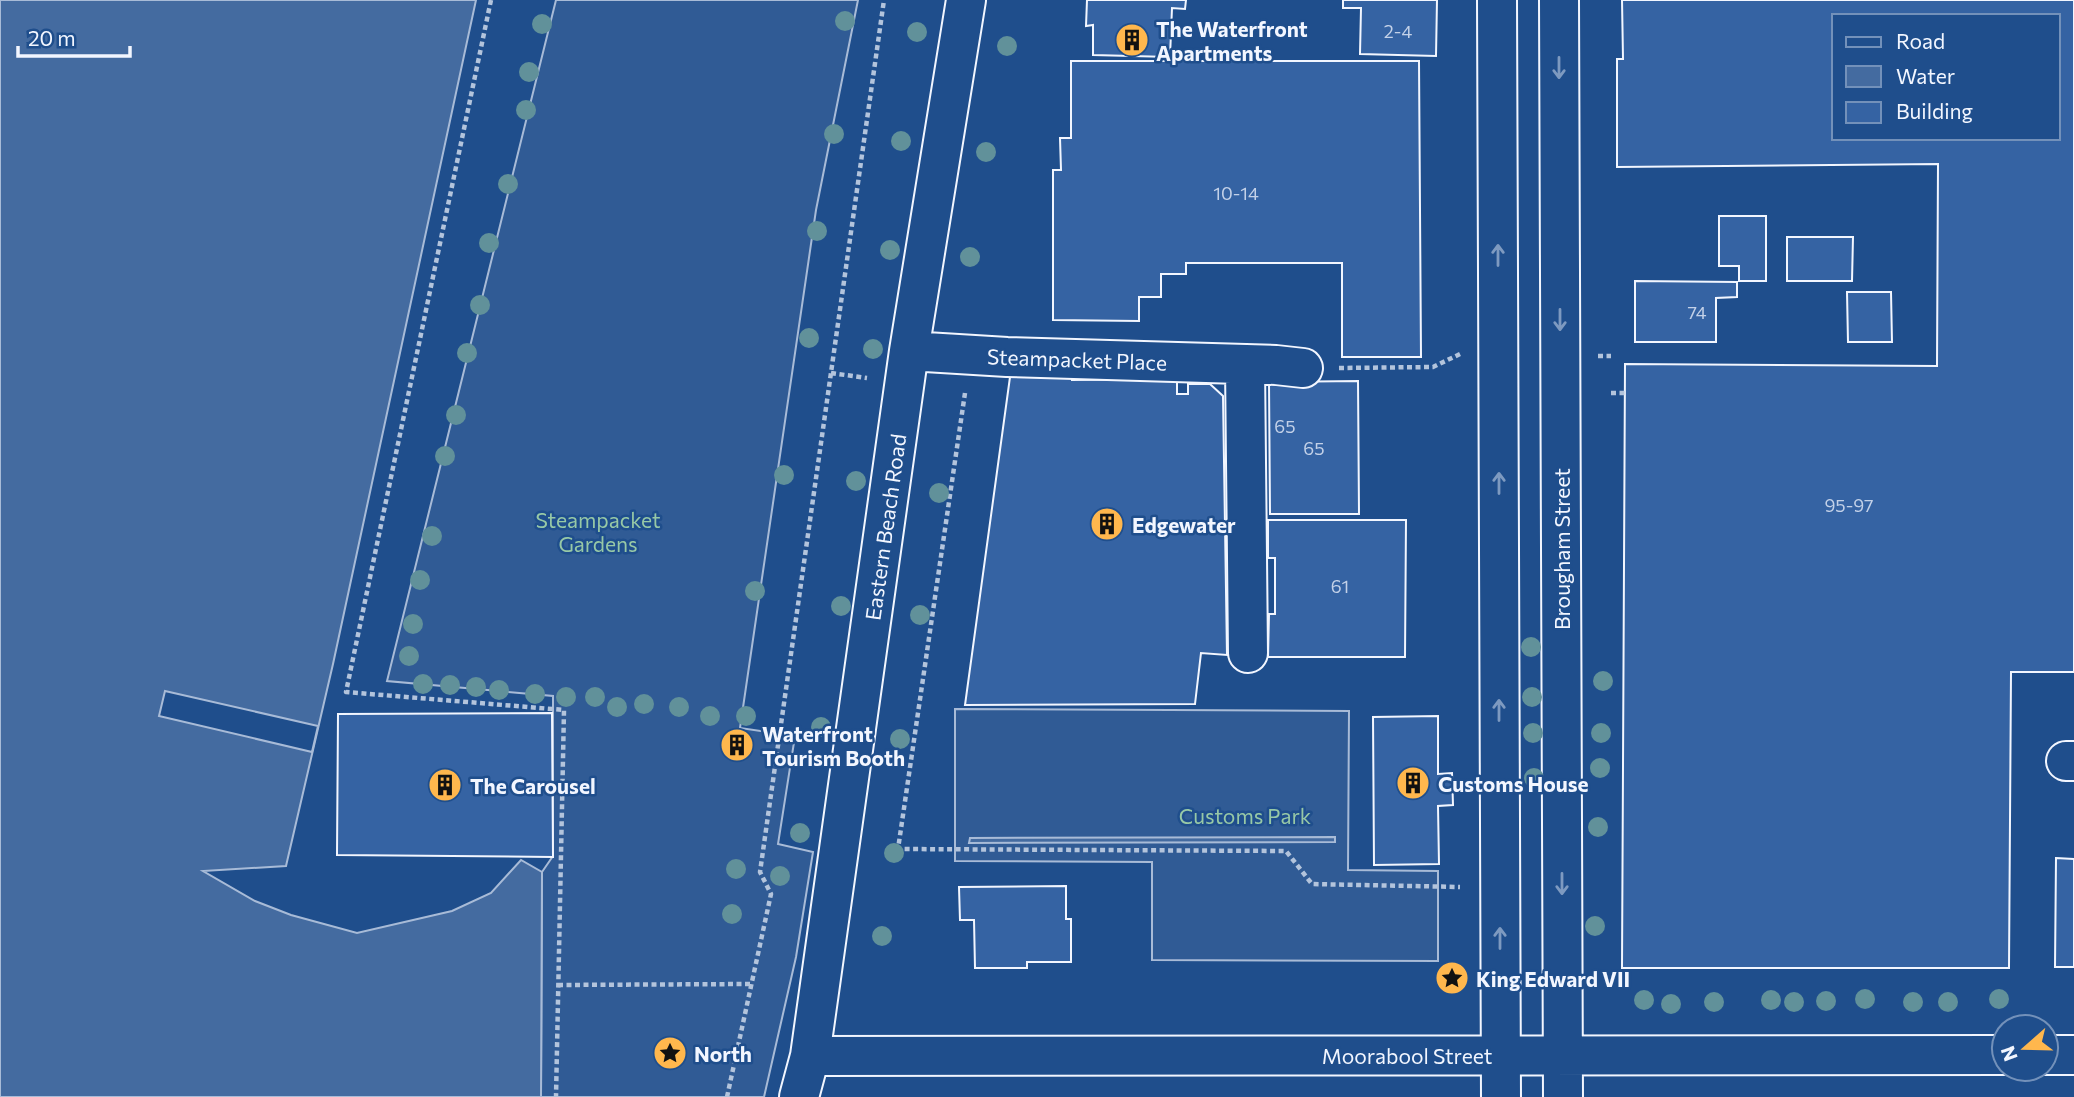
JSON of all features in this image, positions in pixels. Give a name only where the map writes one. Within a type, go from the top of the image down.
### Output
[{"type":"street","name":"Eastern Beach Road","points":[[799,1097],[810,1056],[909,351],[965,0]]},
{"type":"street","points":[[1497,0],[1501,1097]]},
{"type":"street","name":"Brougham Street","points":[[1559,0],[1563,1097]]},
{"type":"street","name":"Steampacket Place","points":[[909,351],[1303,368]]},
{"type":"street","points":[[1245,365],[1248,653]]},
{"type":"street","name":"Moorabool Street","points":[[810,1056],[1990,1055]]},
{"type":"path","points":[[727,1097],[771,894],[760,872],[884,0]]},
{"type":"path","points":[[488,1],[346,692],[564,710],[556,1097]]},
{"type":"path","points":[[1349,368],[1403,368]]},
{"type":"path","points":[[831,373],[869,379]]},
{"type":"path","points":[[965,393],[898,849],[1286,851],[1312,884],[1460,887]]},
{"type":"path","points":[[1611,393],[1625,393]]},
{"type":"path","points":[[558,985],[751,984]]},
{"type":"shaded area","name":"Steampacket Gardens","points":[[556,0],[858,0],[816,210],[740,728],[795,736],[778,844],[813,852],[796,957],[764,1097],[541,1097],[542,872],[553,856],[553,696],[387,681]]},
{"type":"shaded area","name":"Customs Park","points":[[955,709],[1349,711],[1348,870],[1438,871],[1438,961],[1152,960],[1152,862],[955,861]]},
{"type":"water","points":[[0,0],[476,0],[333,664],[286,866],[203,871],[255,901],[291,915],[357,933],[452,911],[491,893],[521,860],[542,872],[541,1097],[0,1097]]},
{"type":"water","points":[[1335,837],[1335,842],[969,843],[970,838]]},
{"type":"pier","points":[[165,691],[318,726],[312,752],[159,716]]},
{"type":"building","name":"The Waterfront Apartments","points":[[1087,0],[1186,0],[1185,9],[1172,8],[1170,57],[1093,55],[1093,25],[1086,26]]},
{"type":"building","name":"The Waterfront Apartments","points":[[1343,0],[1437,0],[1436,56],[1360,54],[1361,8],[1343,8]]},
{"type":"building","points":[[1622,0],[2074,0],[2074,672],[2011,672],[2009,968],[1622,968],[1625,364],[1937,366],[1938,164],[1617,167],[1617,59],[1623,59]]},
{"type":"building","points":[[1071,61],[1419,61],[1421,357],[1342,357],[1342,263],[1186,263],[1186,274],[1161,274],[1161,297],[1139,297],[1139,321],[1053,320],[1053,170],[1061,170],[1060,138],[1071,138]]},
{"type":"building","points":[[1719,216],[1766,216],[1766,281],[1739,281],[1739,266],[1719,266]]},
{"type":"building","points":[[1787,237],[1853,237],[1852,281],[1787,281]]},
{"type":"building","points":[[1635,281],[1737,282],[1737,297],[1716,298],[1716,342],[1635,342]]},
{"type":"building","points":[[1847,292],[1891,292],[1892,342],[1848,342]]},
{"type":"building","name":"Edgewater","points":[[1072,375],[1072,380],[1177,379],[1177,394],[1188,394],[1188,384],[1210,384],[1223,396],[1227,655],[1201,653],[1195,704],[965,705],[1010,377]]},
{"type":"building","points":[[1358,381],[1359,514],[1270,514],[1269,382]]},
{"type":"building","points":[[1268,520],[1406,520],[1405,657],[1268,657],[1269,614],[1275,614],[1275,558],[1268,558]]},
{"type":"building","name":"The Carousel","points":[[552,713],[553,857],[337,855],[338,714]]},
{"type":"building","name":"Customs House","points":[[1438,716],[1438,774],[1452,773],[1453,805],[1438,806],[1439,864],[1374,865],[1373,717]]},
{"type":"building","name":"Waterfront Tourism Booth","points":[[730,736],[748,738],[747,757],[728,755]]},
{"type":"building","points":[[2056,858],[2074,859],[2074,967],[2055,967]]},
{"type":"building","points":[[1066,886],[1066,919],[1071,919],[1071,962],[1027,962],[1027,968],[975,968],[974,920],[960,920],[959,887]]},
{"type":"place","name":"The Waterfront Apartments","points":[[1132,40]]},
{"type":"place","name":"Edgewater","points":[[1107,524]]},
{"type":"place","name":"Waterfront Tourism Booth","points":[[737,745]]},
{"type":"place","name":"Customs House","points":[[1413,783]]},
{"type":"place","name":"The Carousel","points":[[445,785]]},
{"type":"place","name":"King Edward VII","points":[[1452,978]]},
{"type":"place","name":"North","points":[[670,1053]]}]
